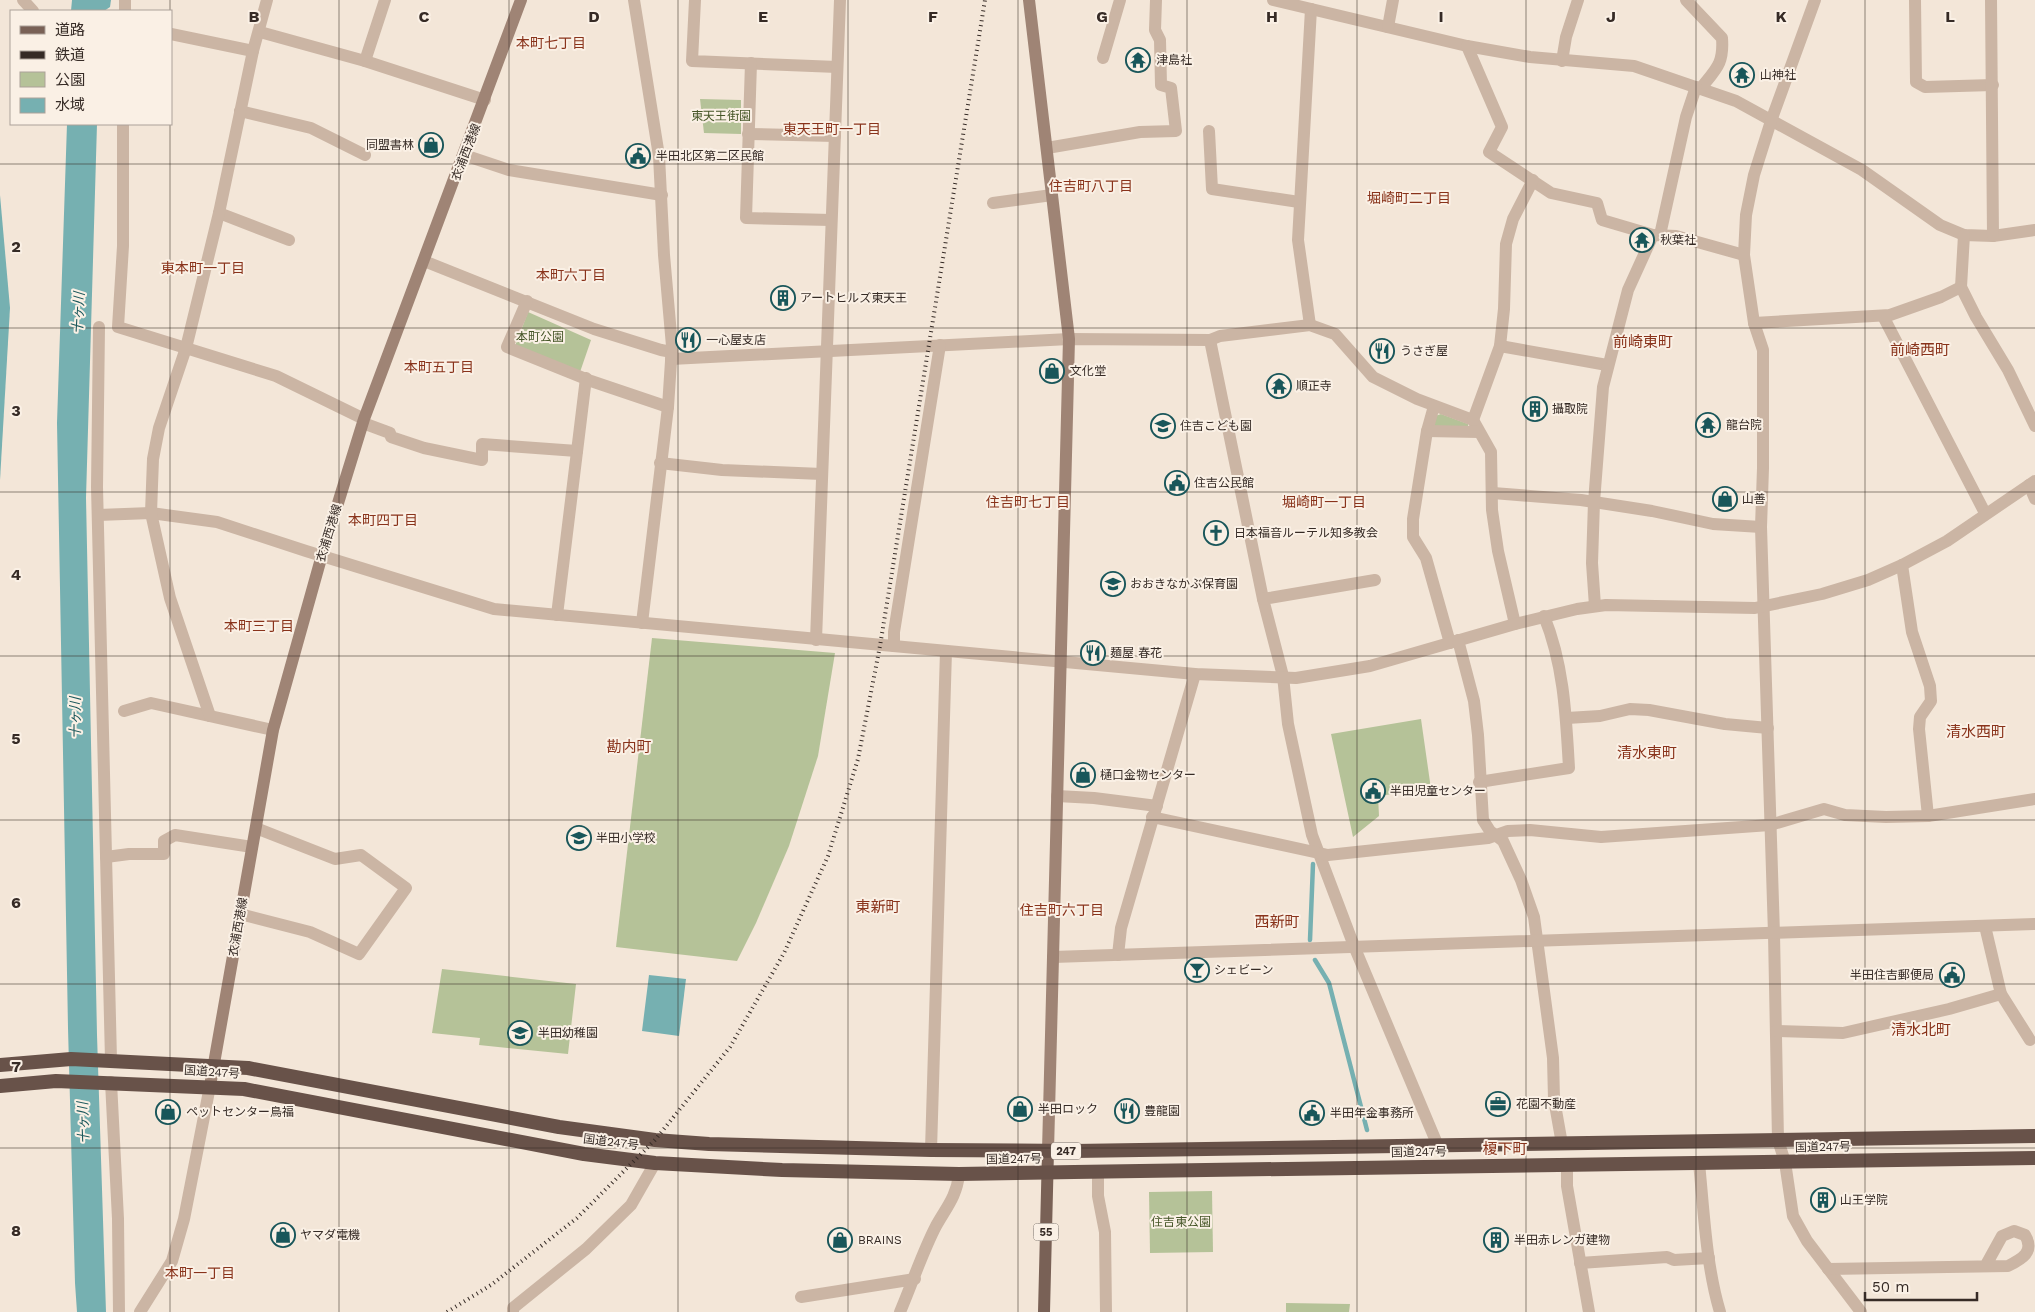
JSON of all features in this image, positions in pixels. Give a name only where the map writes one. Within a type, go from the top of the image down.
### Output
[{"type":"highway","name":"国道247号","points":[[0,1065],[55,1059],[248,1068],[559,1127],[655,1140],[709,1144],[1048,1152],[2035,1136]]},
{"type":"highway","name":"国道247号","points":[[0,1086],[41,1082],[107,1082],[244,1089],[584,1154],[655,1162],[782,1170],[959,1174],[2035,1158]]},
{"type":"main road","name":"衣浦西港線","points":[[210,1086],[273,730],[322,556],[363,421],[521,0]]},
{"type":"main road","points":[[1029,0],[1069,339],[1048,1152]]},
{"type":"main road","name":"55","points":[[1044,1312],[1048,1152]]},
{"type":"street","points":[[23,0],[34,10]]},
{"type":"street","points":[[210,716],[170,598],[151,513],[153,459],[159,428],[186,348],[219,213],[253,51],[260,32],[267,0]]},
{"type":"street","points":[[365,61],[385,0]]},
{"type":"street","points":[[634,0],[659,156],[672,355],[668,407],[642,624]]},
{"type":"street","points":[[695,0],[692,60],[837,67]]},
{"type":"street","points":[[816,640],[840,0]]},
{"type":"street","points":[[1103,58],[1120,0]]},
{"type":"street","points":[[1047,148],[1140,132],[1176,131],[1171,88],[1161,85],[1160,40],[1154,30],[1156,0]]},
{"type":"street","points":[[1273,0],[1467,46],[1562,61],[1634,66],[1736,102],[1771,120],[1862,170],[1940,225],[1964,236],[1993,236],[2035,230]]},
{"type":"street","points":[[1388,27],[1393,0]]},
{"type":"street","points":[[1562,61],[1566,37],[1578,0]]},
{"type":"street","points":[[1595,606],[1592,563],[1594,502],[1602,387],[1607,365],[1628,290],[1656,235],[1686,117],[1698,88],[1721,63],[1723,56],[1722,38],[1686,0]]},
{"type":"street","points":[[1815,0],[1771,120],[1754,175],[1746,215],[1744,255],[1754,323],[1763,350],[1761,527],[1774,934],[1778,1140],[1785,1162],[1793,1216],[1807,1241],[1861,1312]]},
{"type":"street","points":[[1915,0],[1916,82],[1925,87],[1993,86]]},
{"type":"street","points":[[1992,0],[1993,236]]},
{"type":"street","points":[[1310,325],[1299,253],[1299,202],[1311,9]]},
{"type":"street","points":[[260,32],[365,61],[485,100]]},
{"type":"street","points":[[172,34],[253,51]]},
{"type":"street","points":[[1467,46],[1502,127],[1489,152],[1551,193],[1597,203],[1602,220],[1656,235],[1676,236],[1744,255]]},
{"type":"street","points":[[751,63],[746,218],[831,220]]},
{"type":"street","points":[[240,111],[311,128],[365,155]]},
{"type":"street","points":[[123,125],[123,246],[118,327],[276,376],[390,433],[391,437],[424,448],[482,460],[482,444],[576,451]]},
{"type":"street","points":[[1209,131],[1212,189],[1299,202]]},
{"type":"street","points":[[748,134],[835,136]]},
{"type":"street","points":[[464,155],[509,170],[662,194]]},
{"type":"street","points":[[1473,420],[1500,346],[1504,308],[1506,244],[1512,219],[1532,180]]},
{"type":"street","points":[[992,202],[1052,195]]},
{"type":"street","points":[[219,213],[290,240]]},
{"type":"street","points":[[1964,236],[1962,287],[1976,317],[2008,370],[2035,426]]},
{"type":"street","points":[[424,262],[594,329],[672,355],[1069,339],[1210,340],[1220,336],[1310,325],[1335,334],[1373,377],[1434,406],[1473,420],[1491,452],[1492,510],[1498,551],[1515,624]]},
{"type":"street","points":[[1754,323],[1883,316],[1941,297],[1962,287]]},
{"type":"street","points":[[526,301],[507,347],[668,407]]},
{"type":"street","points":[[1883,316],[1985,513]]},
{"type":"street","points":[[99,327],[98,515],[106,858],[107,1060]]},
{"type":"street","points":[[1210,340],[1263,599],[1284,676],[1288,724],[1312,835],[1354,946],[1438,1146]]},
{"type":"street","points":[[894,646],[894,632],[940,345]]},
{"type":"street","points":[[1500,346],[1607,365]]},
{"type":"street","points":[[557,615],[586,378]]},
{"type":"street","points":[[1434,406],[1427,430],[1413,519],[1413,537],[1426,558],[1474,701],[1483,820],[1503,841],[1521,880],[1534,917],[1553,1058],[1554,1099],[1562,1144]]},
{"type":"street","points":[[1427,430],[1479,432]]},
{"type":"street","points":[[660,463],[722,470],[822,474]]},
{"type":"street","points":[[98,515],[151,513],[217,522],[494,609],[1195,674],[1284,676],[1296,678],[1370,666],[1544,616],[1595,606],[1755,608],[1822,594],[1868,580],[1902,565],[1946,541],[2032,483],[2035,499]]},
{"type":"street","points":[[1493,493],[1594,502],[1652,511],[1713,524],[1761,527]]},
{"type":"street","points":[[1902,565],[1912,632],[1930,686],[1931,701],[1920,717],[1919,729],[1928,816]]},
{"type":"street","points":[[1263,599],[1375,580]]},
{"type":"street","points":[[1480,782],[1569,768],[1561,669],[1544,616]]},
{"type":"street","points":[[930,1150],[946,651]]},
{"type":"street","points":[[1118,955],[1121,928],[1195,674]]},
{"type":"street","points":[[124,711],[151,703],[273,730]]},
{"type":"street","points":[[1566,718],[1600,716],[1630,709],[1649,710],[1725,724],[1768,728]]},
{"type":"street","points":[[1057,796],[1094,798],[1155,811],[1328,855],[1361,850],[1411,847],[1496,835],[1508,831],[1530,830],[1592,836],[1632,836],[1770,825],[1824,809],[1845,815],[1886,817],[1928,816],[2035,799]]},
{"type":"street","points":[[240,914],[310,932],[360,954],[406,888],[361,855],[335,859],[256,828]]},
{"type":"street","points":[[106,858],[129,854],[164,854],[164,841],[175,835],[252,847]]},
{"type":"street","points":[[1053,957],[2035,924]]},
{"type":"street","points":[[1985,926],[2001,994],[2030,1040]]},
{"type":"street","points":[[1776,1031],[1842,1033],[1949,1009],[2001,994]]},
{"type":"street","points":[[107,1082],[118,1219],[119,1312]]},
{"type":"street","points":[[140,1312],[172,1261],[184,1219],[210,1086]]},
{"type":"street","points":[[513,1312],[513,1308],[586,1249],[631,1205],[655,1162]]},
{"type":"street","points":[[1699,1163],[1709,1258],[1720,1312]]},
{"type":"street","points":[[1567,1166],[1567,1186],[1590,1312]]},
{"type":"street","points":[[1098,1171],[1098,1196],[1105,1232],[1106,1312]]},
{"type":"street","points":[[900,1312],[936,1227],[950,1206],[958,1188],[959,1174]]},
{"type":"street","points":[[1580,1263],[1667,1257],[1674,1260],[1709,1258]]},
{"type":"street","points":[[1828,1269],[1986,1265]]},
{"type":"street","points":[[801,1297],[914,1279]]},
{"type":"green space","name":"東天王街園","points":[[700,99],[741,100],[741,134],[704,133]]},
{"type":"green space","name":"本町公園","points":[[528,312],[591,340],[580,372],[515,346]]},
{"type":"green space","points":[[1441,414],[1468,424],[1468,426],[1434,427],[1435,416]]},
{"type":"green space","points":[[652,638],[835,653],[818,756],[789,846],[756,923],[737,961],[616,947]]},
{"type":"green space","points":[[1421,719],[1431,789],[1378,796],[1379,816],[1353,837],[1331,734]]},
{"type":"green space","points":[[442,969],[576,984],[568,1054],[479,1045],[480,1038],[432,1033]]},
{"type":"green space","name":"住吉東公園","points":[[1212,1191],[1213,1252],[1150,1253],[1149,1192]]},
{"type":"green space","points":[[1286,1303],[1350,1304],[1349,1312],[1286,1312]]},
{"type":"water","points":[[72,0],[111,0],[110,7],[106,10],[71,10]]},
{"type":"water","name":"十ヶ川","points":[[67,125],[97,125],[86,498],[97,1035],[106,1312],[77,1312],[75,1283],[68,1028],[57,423]]},
{"type":"water","points":[[0,195],[10,308],[0,480]]},
{"type":"water","points":[[649,975],[686,979],[679,1036],[642,1031]]},
{"type":"waterway","points":[[1310,940],[1313,864]]},
{"type":"waterway","points":[[1315,960],[1329,983],[1367,1130]]},
{"type":"railway","points":[[447,1312],[491,1285],[577,1218],[655,1140],[730,1047],[784,953],[828,856],[858,759],[880,646],[985,0]]},
{"type":"place","name":"津島社","points":[[1138,60]]},
{"type":"place","name":"山神社","points":[[1742,75]]},
{"type":"place","name":"同盟書林","points":[[431,145]]},
{"type":"place","name":"半田北区第二区民館","points":[[638,156]]},
{"type":"place","name":"秋葉社","points":[[1642,240]]},
{"type":"place","name":"アートヒルズ東天王","points":[[783,298]]},
{"type":"place","name":"一心屋支店","points":[[688,340]]},
{"type":"place","name":"うさぎ屋","points":[[1382,351]]},
{"type":"place","name":"文化堂","points":[[1052,371]]},
{"type":"place","name":"順正寺","points":[[1279,386]]},
{"type":"place","name":"攝取院","points":[[1535,409]]},
{"type":"place","name":"龍台院","points":[[1708,425]]},
{"type":"place","name":"住吉こども園","points":[[1163,426]]},
{"type":"place","name":"住吉公民館","points":[[1177,483]]},
{"type":"place","name":"山善","points":[[1725,499]]},
{"type":"place","name":"日本福音ルーテル知多教会","points":[[1216,533]]},
{"type":"place","name":"おおきなかぶ保育園","points":[[1113,584]]},
{"type":"place","name":"麺屋 春花","points":[[1093,653]]},
{"type":"place","name":"樋口金物センター","points":[[1083,775]]},
{"type":"place","name":"半田児童センター","points":[[1373,791]]},
{"type":"place","name":"半田小学校","points":[[579,838]]},
{"type":"place","name":"シェビーン","points":[[1197,970]]},
{"type":"place","name":"半田住吉郵便局","points":[[1952,975]]},
{"type":"place","name":"半田幼稚園","points":[[520,1033]]},
{"type":"place","name":"花園不動産","points":[[1498,1104]]},
{"type":"place","name":"半田ロック","points":[[1020,1109]]},
{"type":"place","name":"豊龍園","points":[[1127,1111]]},
{"type":"place","name":"ペットセンター鳥福","points":[[168,1112]]},
{"type":"place","name":"半田年金事務所","points":[[1312,1113]]},
{"type":"place","name":"山王学院","points":[[1823,1200]]},
{"type":"place","name":"ヤマダ電機","points":[[283,1235]]},
{"type":"place","name":"BRAINS","points":[[840,1240]]},
{"type":"place","name":"半田赤レンガ建物","points":[[1496,1240]]},
{"type":"district","name":"本町七丁目","points":[[551,43]]},
{"type":"district","name":"東天王町一丁目","points":[[832,129]]},
{"type":"district","name":"住吉町八丁目","points":[[1091,186]]},
{"type":"district","name":"堀崎町二丁目","points":[[1409,198]]},
{"type":"district","name":"東本町一丁目","points":[[203,268]]},
{"type":"district","name":"本町六丁目","points":[[571,275]]},
{"type":"district","name":"前崎東町","points":[[1643,342]]},
{"type":"district","name":"前崎西町","points":[[1920,350]]},
{"type":"district","name":"本町五丁目","points":[[439,367]]},
{"type":"district","name":"住吉町七丁目","points":[[1028,502]]},
{"type":"district","name":"堀崎町一丁目","points":[[1324,502]]},
{"type":"district","name":"本町四丁目","points":[[383,520]]},
{"type":"district","name":"本町三丁目","points":[[259,626]]},
{"type":"district","name":"清水西町","points":[[1976,732]]},
{"type":"district","name":"勘内町","points":[[629,747]]},
{"type":"district","name":"清水東町","points":[[1647,753]]},
{"type":"district","name":"東新町","points":[[878,907]]},
{"type":"district","name":"住吉町六丁目","points":[[1062,910]]},
{"type":"district","name":"西新町","points":[[1277,922]]},
{"type":"district","name":"清水北町","points":[[1921,1030]]},
{"type":"district","name":"榎下町","points":[[1505,1149]]},
{"type":"district","name":"本町一丁目","points":[[200,1273]]}]
